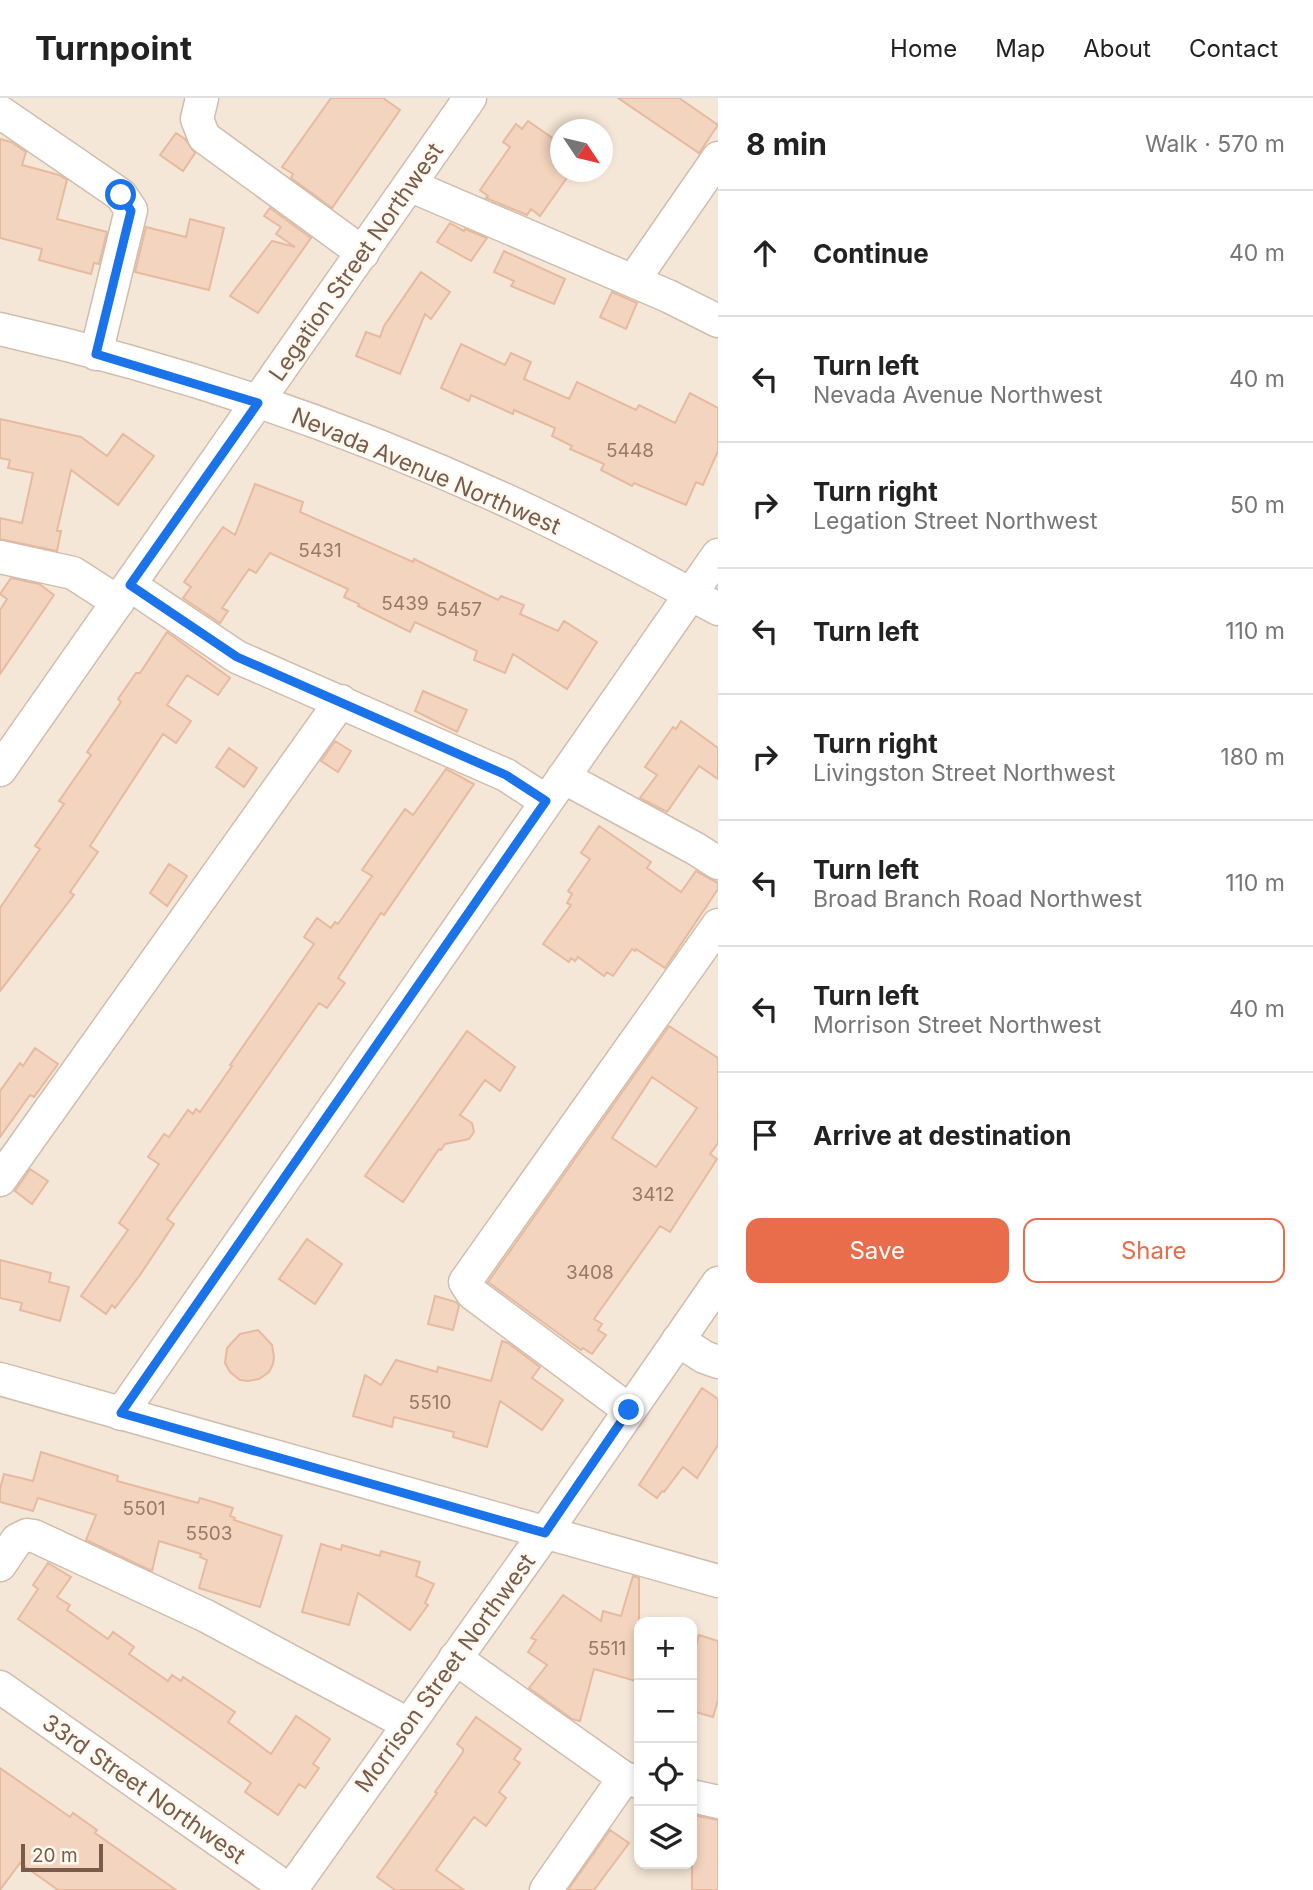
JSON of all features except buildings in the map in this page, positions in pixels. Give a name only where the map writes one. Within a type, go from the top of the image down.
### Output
[{"type":"street","points":[[202,98],[197,119],[204,136],[362,253]]},
{"type":"street","name":"Legation Street Northwest","points":[[0,770],[470,98]]},
{"type":"street","points":[[0,112],[121,195],[131,211],[96,354]]},
{"type":"street","points":[[633,281],[718,158]]},
{"type":"street","points":[[409,185],[633,281],[718,321]]},
{"type":"street","name":"Nevada Avenue Northwest","points":[[0,329],[96,354],[258,403],[351,436],[472,485],[581,536],[704,601]]},
{"type":"street","points":[[121,1413],[554,789],[704,601],[718,555]]},
{"type":"street","points":[[0,556],[73,573],[124,594],[237,657],[506,775],[554,789],[696,849],[718,863]]},
{"type":"street","points":[[0,1180],[341,701]]},
{"type":"street","points":[[629,1410],[473,1294],[465,1282],[718,925]]},
{"type":"street","name":"Morrison Street Northwest","points":[[290,1890],[545,1533],[718,1283]]},
{"type":"street","points":[[678,1340],[704,1357],[718,1362]]},
{"type":"street","points":[[0,1379],[718,1581]]},
{"type":"street","points":[[0,1565],[17,1540],[26,1535],[34,1536],[206,1616],[408,1724]]},
{"type":"street","points":[[455,1658],[632,1780],[546,1890]]},
{"type":"street","name":"33rd Street Northwest","points":[[0,1687],[290,1890]]},
{"type":"street","points":[[697,1797],[718,1802]]},
{"type":"shaded area","points":[[0,98],[718,98],[718,1890],[0,1890]]},
{"type":"route","points":[[121,195],[131,211],[129,226],[96,354],[258,403],[130,585],[237,657],[506,775],[546,801],[121,1413],[545,1533],[629,1410]]}]
